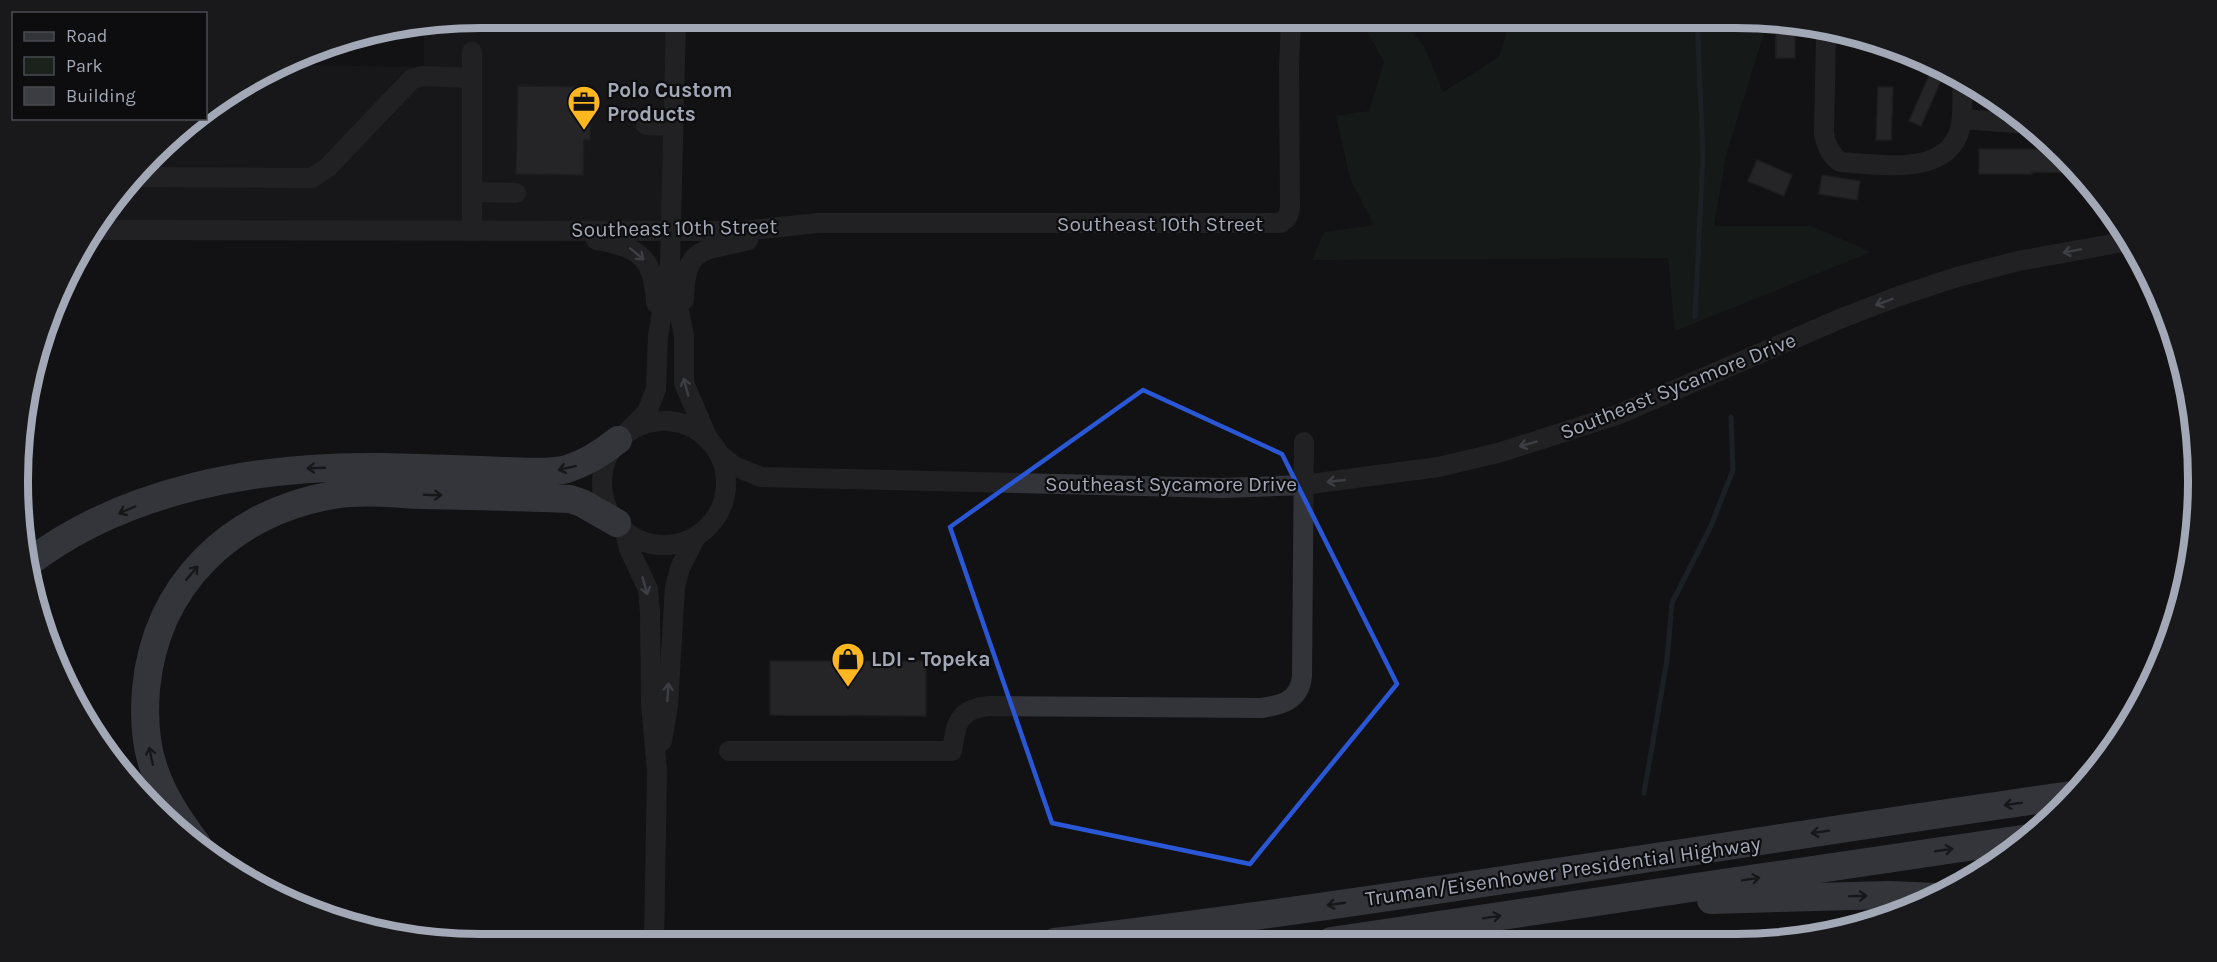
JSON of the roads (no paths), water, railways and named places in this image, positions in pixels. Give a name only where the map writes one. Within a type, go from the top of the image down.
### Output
[{"type":"highway","points":[[35,559],[73,535],[108,518],[152,499],[193,486],[232,478],[315,468],[564,470],[600,454],[622,437]]},
{"type":"highway","points":[[175,814],[152,764],[146,732],[145,703],[148,666],[155,639],[187,578],[222,544],[246,526],[277,510],[334,495],[375,493],[570,499],[582,503],[621,527]]},
{"type":"highway","name":"Truman/Eisenhower Presidential Highway","points":[[1115,934],[1346,903],[2060,797]]},
{"type":"highway","name":"Truman/Eisenhower Presidential Highway","points":[[1378,934],[2010,841]]},
{"type":"highway","points":[[1568,906],[1889,895],[1916,896]]},
{"type":"street","points":[[658,336],[670,264],[676,28]]},
{"type":"street","name":"Southeast 10th Street","points":[[105,230],[742,231],[818,223],[1275,224],[1287,218],[1290,209],[1291,28]]},
{"type":"street","points":[[1826,37],[1824,134],[1832,156],[1840,162],[1914,165],[1934,160],[1954,143],[1960,131],[1962,89]]},
{"type":"street","points":[[472,52],[472,231]]},
{"type":"street","points":[[146,177],[312,178],[328,166],[412,79],[422,76],[472,78]]},
{"type":"street","points":[[1962,119],[2012,123]]},
{"type":"street","points":[[646,125],[673,126]]},
{"type":"street","points":[[472,192],[516,193]]},
{"type":"street","points":[[657,771],[668,705],[675,587],[680,568],[696,536],[716,517],[725,493],[725,473],[684,383],[684,277],[692,261],[699,253],[710,247],[757,237],[782,226]]},
{"type":"street","points":[[540,231],[623,244],[634,249],[648,264],[656,284],[658,366],[653,399],[647,412],[622,437],[606,460],[601,482],[605,504],[621,527],[648,589],[651,703],[657,771],[654,934]]},
{"type":"street","name":"Southeast Sycamore Drive","points":[[714,447],[735,466],[761,477],[1223,488],[1303,485],[1438,467],[1557,436],[1617,415],[1842,318],[1899,296],[1957,277],[2018,261],[2120,243]]},
{"type":"street","points":[[670,264],[684,336]]},
{"type":"street","points":[[622,437],[647,423],[669,421],[691,427],[714,447]]},
{"type":"street","points":[[729,751],[952,751],[959,720],[975,707],[1262,708],[1285,703],[1301,687],[1302,676],[1304,442]]},
{"type":"street","points":[[621,527],[644,542],[654,544],[676,544],[696,536]]},
{"type":"waterway","points":[[1695,317],[1703,155],[1697,28]]},
{"type":"waterway","points":[[1644,793],[1667,660],[1672,603],[1711,526],[1733,470],[1731,417]]},
{"type":"place","name":"Polo Custom Products","points":[[584,131]]},
{"type":"place","name":"LDI - Topeka","points":[[848,688]]}]
